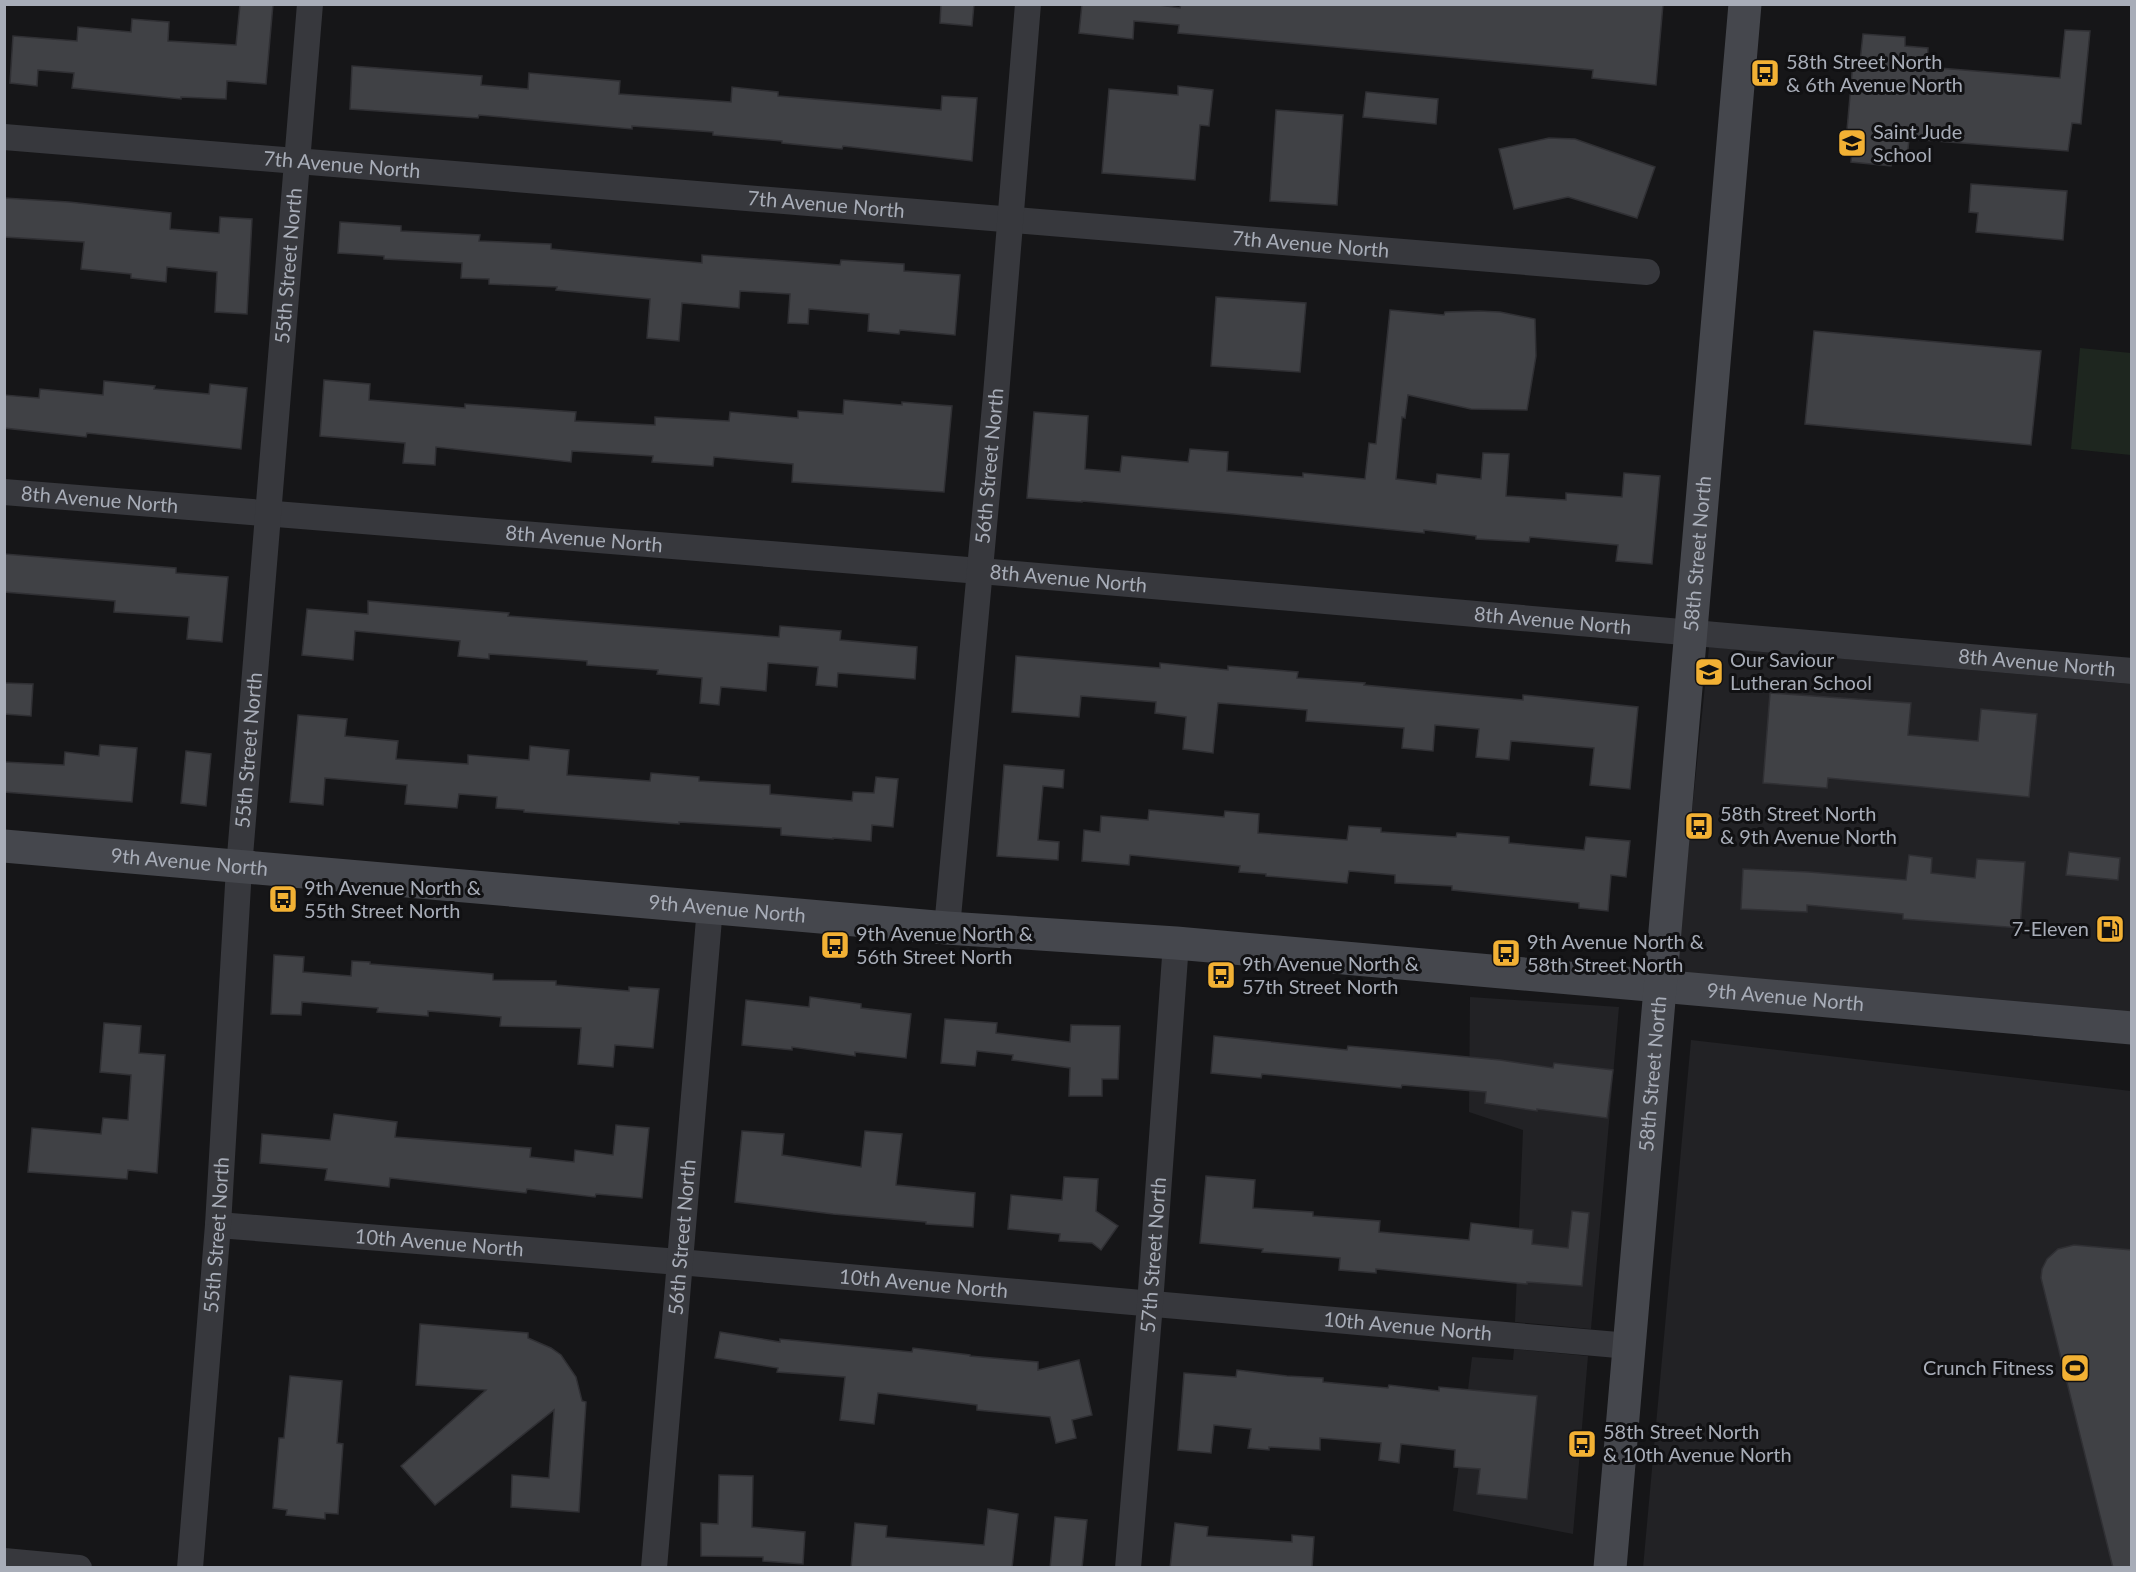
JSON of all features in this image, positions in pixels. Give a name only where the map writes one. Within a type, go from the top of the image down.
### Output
[{"type":"street","name":"55th Street North","points":[[190,1568],[218,1225],[239,868],[310,4]]},
{"type":"street","name":"56th Street North","points":[[947,928],[1011,220],[1028,4]]},
{"type":"street","name":"58th Street North","points":[[1610,1568],[1746,4]]},
{"type":"street","name":"7th Avenue North","points":[[4,138],[297,160],[1647,272]]},
{"type":"street","name":"8th Avenue North","points":[[4,492],[980,571],[2132,671]]},
{"type":"street","name":"9th Avenue North","points":[[4,846],[947,928],[1176,943],[2132,1028]]},
{"type":"street","name":"56th Street North","points":[[654,1568],[710,906]]},
{"type":"street","name":"57th Street North","points":[[1128,1568],[1176,943]]},
{"type":"street","name":"10th Avenue North","points":[[218,1225],[679,1262],[1629,1346]]},
{"type":"street","points":[[4,1561],[79,1568]]},
{"type":"shaded area","points":[[2080,348],[2131,353],[2131,455],[2071,449]]},
{"type":"shaded area","points":[[1709,647],[2131,684],[2131,1014],[1675,975]]},
{"type":"shaded area","points":[[1470,997],[1619,1007],[1591,1329],[1515,1322],[1523,1130],[1469,1112]]},
{"type":"shaded area","points":[[1691,1040],[2131,1091],[2131,1567],[1643,1568]]},
{"type":"shaded area","points":[[1514,1349],[1588,1356],[1573,1534],[1453,1511],[1472,1357],[1513,1360]]},
{"type":"building","points":[[240,4],[273,4],[266,84],[227,81],[226,99],[181,97],[181,99],[72,88],[74,73],[38,70],[37,86],[10,83],[13,36],[77,41],[78,27],[131,32],[132,19],[169,22],[168,41],[236,45]]},
{"type":"building","points":[[941,4],[974,4],[972,26],[940,23]]},
{"type":"building","points":[[1082,4],[1152,4],[1180,8],[1181,4],[1663,4],[1656,85],[1592,78],[1593,70],[1178,33],[1179,25],[1134,21],[1133,39],[1079,33]]},
{"type":"building","points":[[2065,30],[2090,31],[2081,124],[2072,123],[2068,151],[1909,139],[1907,159],[1893,157],[1891,166],[1851,162],[1854,130],[1847,130],[1853,62],[1860,62],[1863,34],[1905,37],[1905,46],[1928,48],[1927,67],[2060,78]]},
{"type":"building","points":[[352,66],[482,76],[481,85],[528,89],[529,73],[620,81],[619,94],[731,102],[732,87],[778,92],[778,96],[941,110],[942,96],[977,98],[972,161],[843,146],[842,149],[782,143],[782,141],[713,135],[713,132],[632,126],[632,129],[479,115],[478,118],[350,109]]},
{"type":"building","points":[[1178,86],[1213,90],[1209,126],[1200,125],[1195,180],[1102,173],[1109,89],[1178,95]]},
{"type":"building","points":[[1366,92],[1438,99],[1436,124],[1363,117]]},
{"type":"building","points":[[1276,110],[1343,115],[1337,205],[1270,201]]},
{"type":"building","points":[[1549,138],[1575,139],[1655,167],[1637,218],[1568,197],[1514,209],[1499,149]]},
{"type":"building","points":[[1971,184],[2067,191],[2063,240],[1976,232],[1978,213],[1969,212]]},
{"type":"building","points":[[4,198],[69,202],[171,213],[170,229],[219,233],[220,217],[252,219],[247,314],[215,312],[217,272],[167,267],[166,282],[131,278],[131,274],[81,269],[84,242],[4,237]]},
{"type":"building","points":[[340,222],[401,226],[401,231],[480,235],[479,241],[551,244],[551,249],[702,263],[702,255],[840,265],[841,260],[904,264],[904,271],[960,275],[955,335],[900,330],[899,334],[868,331],[869,314],[809,309],[808,324],[788,323],[790,294],[740,291],[739,308],[682,303],[679,341],[647,338],[650,299],[556,290],[557,287],[489,284],[489,279],[461,278],[462,263],[384,259],[384,256],[338,253]]},
{"type":"building","points":[[1216,297],[1306,303],[1300,372],[1211,366]]},
{"type":"building","points":[[1390,310],[1444,315],[1445,312],[1500,312],[1535,319],[1536,356],[1527,410],[1471,409],[1408,395],[1405,418],[1402,417],[1396,479],[1436,484],[1437,474],[1481,479],[1483,453],[1509,454],[1506,496],[1566,500],[1566,493],[1622,497],[1624,473],[1660,476],[1652,564],[1616,561],[1618,545],[1530,537],[1529,542],[1476,539],[1476,536],[1424,530],[1424,533],[1234,514],[1027,498],[1034,412],[1088,416],[1085,469],[1120,472],[1122,456],[1188,462],[1190,449],[1228,452],[1227,471],[1303,477],[1303,473],[1365,479],[1369,443],[1376,444]]},
{"type":"building","points":[[1814,331],[2041,351],[2031,445],[1805,424]]},
{"type":"building","points":[[324,380],[370,384],[369,400],[465,408],[465,404],[576,412],[575,421],[655,425],[655,417],[729,421],[730,412],[798,418],[798,411],[843,414],[844,400],[952,406],[944,492],[792,482],[793,464],[714,457],[713,466],[652,462],[653,456],[572,451],[571,462],[436,447],[435,465],[403,463],[405,443],[320,436]]},
{"type":"building","points":[[104,381],[209,394],[210,384],[247,388],[241,449],[87,433],[86,437],[4,428],[4,395],[39,398],[40,389],[103,395]]},
{"type":"building","points":[[4,554],[176,568],[176,573],[228,577],[222,642],[187,639],[189,617],[114,612],[115,601],[4,592]]},
{"type":"building","points":[[368,601],[509,613],[508,616],[779,637],[780,626],[841,631],[840,640],[917,647],[915,679],[838,673],[837,687],[816,685],[818,667],[768,663],[766,691],[721,687],[719,705],[700,703],[702,678],[657,674],[658,670],[587,665],[587,661],[489,654],[489,659],[458,656],[460,641],[355,631],[353,660],[302,655],[307,609],[368,614]]},
{"type":"building","points":[[1016,656],[1160,668],[1160,663],[1228,670],[1228,666],[1298,672],[1297,678],[1365,683],[1364,685],[1523,700],[1523,695],[1638,707],[1630,789],[1590,785],[1594,748],[1511,741],[1509,760],[1476,757],[1479,729],[1435,725],[1433,751],[1402,748],[1404,728],[1306,721],[1307,710],[1218,703],[1213,753],[1183,749],[1186,717],[1155,713],[1156,702],[1081,696],[1079,717],[1012,712]]},
{"type":"building","points":[[4,683],[33,684],[31,716],[4,714]]},
{"type":"building","points":[[1770,693],[1911,703],[1908,735],[1978,741],[1981,709],[2037,714],[2029,797],[1828,778],[1827,788],[1763,783]]},
{"type":"building","points":[[298,715],[347,719],[345,736],[398,741],[396,759],[468,764],[468,755],[529,760],[530,746],[569,750],[567,775],[650,781],[651,773],[699,777],[699,781],[770,785],[770,794],[852,801],[853,792],[874,793],[876,777],[898,779],[893,827],[872,825],[871,841],[781,835],[781,828],[679,822],[679,824],[524,812],[524,810],[496,808],[497,797],[459,794],[457,808],[405,804],[407,785],[325,778],[323,805],[290,802]]},
{"type":"building","points":[[100,745],[137,748],[132,802],[4,792],[4,762],[64,765],[65,752],[99,756]]},
{"type":"building","points":[[186,751],[211,754],[206,806],[181,803]]},
{"type":"building","points":[[1004,765],[1064,770],[1063,788],[1043,786],[1038,840],[1059,842],[1058,860],[997,856]]},
{"type":"building","points":[[1149,810],[1224,817],[1225,811],[1259,814],[1258,833],[1347,840],[1349,826],[1381,828],[1381,832],[1456,837],[1457,833],[1509,837],[1509,843],[1584,850],[1586,837],[1630,841],[1626,877],[1611,875],[1608,911],[1579,908],[1579,903],[1452,890],[1452,886],[1395,883],[1395,875],[1349,871],[1347,883],[1266,876],[1266,874],[1239,872],[1240,866],[1130,855],[1129,865],[1082,861],[1084,830],[1100,832],[1101,816],[1148,820]]},
{"type":"building","points":[[2069,852],[2120,858],[2118,880],[2066,875]]},
{"type":"building","points":[[1909,855],[1932,858],[1931,873],[1975,878],[1977,859],[2025,862],[2020,928],[1903,919],[1903,914],[1807,905],[1807,912],[1741,909],[1743,869],[1906,880]]},
{"type":"building","points":[[274,955],[304,957],[303,972],[351,976],[352,961],[493,974],[493,980],[556,981],[556,985],[629,991],[629,987],[659,989],[653,1048],[615,1045],[613,1067],[578,1064],[581,1028],[500,1026],[501,1017],[428,1011],[428,1016],[377,1012],[378,1008],[302,1002],[301,1015],[271,1014]]},
{"type":"building","points":[[810,997],[861,1004],[861,1008],[911,1014],[906,1058],[855,1052],[855,1056],[792,1047],[792,1050],[742,1045],[746,1000],[809,1007]]},
{"type":"building","points":[[945,1019],[997,1023],[996,1033],[1070,1042],[1071,1025],[1120,1026],[1118,1079],[1102,1079],[1102,1096],[1069,1096],[1070,1068],[1012,1060],[1013,1055],[977,1051],[975,1066],[941,1063]]},
{"type":"building","points":[[104,1023],[141,1026],[139,1053],[165,1055],[157,1173],[128,1170],[127,1179],[28,1172],[32,1128],[101,1134],[103,1118],[128,1120],[131,1075],[100,1072]]},
{"type":"building","points":[[1214,1036],[1347,1050],[1348,1046],[1405,1051],[1500,1060],[1553,1068],[1554,1063],[1613,1070],[1607,1118],[1485,1103],[1486,1092],[1402,1085],[1401,1088],[1262,1074],[1261,1078],[1211,1073]]},
{"type":"building","points":[[334,1114],[397,1122],[395,1137],[531,1148],[530,1157],[574,1162],[575,1150],[613,1155],[616,1125],[649,1128],[642,1198],[596,1194],[595,1197],[527,1189],[526,1193],[390,1178],[389,1187],[325,1180],[327,1169],[260,1163],[262,1134],[330,1140]]},
{"type":"building","points":[[742,1131],[784,1134],[782,1155],[861,1167],[865,1131],[902,1134],[896,1185],[975,1193],[973,1227],[926,1224],[926,1222],[735,1202]]},
{"type":"building","points":[[1206,1176],[1255,1180],[1253,1208],[1313,1212],[1313,1216],[1380,1221],[1379,1232],[1469,1240],[1471,1223],[1533,1230],[1532,1244],[1568,1248],[1572,1211],[1589,1213],[1582,1286],[1527,1282],[1527,1284],[1376,1269],[1376,1273],[1339,1270],[1340,1258],[1262,1252],[1263,1249],[1200,1243]]},
{"type":"building","points":[[1064,1177],[1098,1179],[1096,1211],[1118,1226],[1101,1250],[1092,1243],[1059,1241],[1060,1234],[1008,1229],[1011,1195],[1062,1200]]},
{"type":"building","points":[[2074,1245],[2132,1250],[2132,1568],[2113,1568],[2041,1278],[2047,1259],[2058,1249]]},
{"type":"building","points":[[420,1324],[528,1333],[528,1338],[561,1355],[576,1377],[582,1401],[586,1402],[579,1512],[511,1507],[512,1475],[549,1478],[554,1410],[435,1505],[401,1466],[486,1390],[416,1385]]},
{"type":"building","points":[[720,1332],[780,1342],[780,1339],[912,1352],[913,1348],[1038,1362],[1038,1370],[1079,1360],[1092,1415],[1072,1420],[1076,1438],[1056,1443],[1050,1417],[977,1410],[977,1405],[878,1393],[874,1424],[840,1420],[845,1377],[777,1372],[778,1368],[715,1358]]},
{"type":"building","points":[[1237,1370],[1323,1378],[1323,1382],[1388,1388],[1389,1385],[1439,1391],[1439,1387],[1537,1396],[1527,1499],[1477,1494],[1480,1469],[1454,1467],[1455,1450],[1401,1444],[1399,1463],[1379,1460],[1381,1443],[1320,1438],[1320,1450],[1248,1448],[1251,1429],[1214,1425],[1211,1453],[1178,1450],[1184,1373],[1236,1377]]},
{"type":"building","points":[[290,1376],[342,1381],[337,1443],[343,1444],[338,1514],[325,1513],[325,1519],[286,1515],[287,1510],[273,1508],[279,1438],[284,1438]]},
{"type":"building","points":[[719,1475],[753,1476],[752,1527],[805,1532],[803,1564],[763,1561],[763,1557],[701,1556],[701,1523],[718,1524]]},
{"type":"building","points":[[988,1509],[1018,1514],[1012,1568],[851,1568],[855,1523],[887,1526],[886,1537],[984,1545]]},
{"type":"building","points":[[1055,1517],[1087,1520],[1082,1568],[1050,1568]]},
{"type":"building","points":[[1175,1523],[1208,1527],[1207,1536],[1292,1542],[1292,1535],[1314,1537],[1312,1568],[1170,1568]]},
{"type":"place","name":"58th Street North & 6th Avenue North","points":[[1765,73]]},
{"type":"place","name":"Saint Jude School","points":[[1852,143]]},
{"type":"place","name":"Our Saviour Lutheran School","points":[[1709,672]]},
{"type":"place","name":"58th Street North & 9th Avenue North","points":[[1699,826]]},
{"type":"place","name":"9th Avenue North & 55th Street North","points":[[283,899]]},
{"type":"place","name":"7-Eleven","points":[[2110,929]]},
{"type":"place","name":"9th Avenue North & 56th Street North","points":[[835,945]]},
{"type":"place","name":"9th Avenue North & 58th Street North","points":[[1506,953]]},
{"type":"place","name":"9th Avenue North & 57th Street North","points":[[1221,975]]},
{"type":"place","name":"Crunch Fitness","points":[[2075,1368]]},
{"type":"place","name":"58th Street North & 10th Avenue North","points":[[1582,1444]]}]
